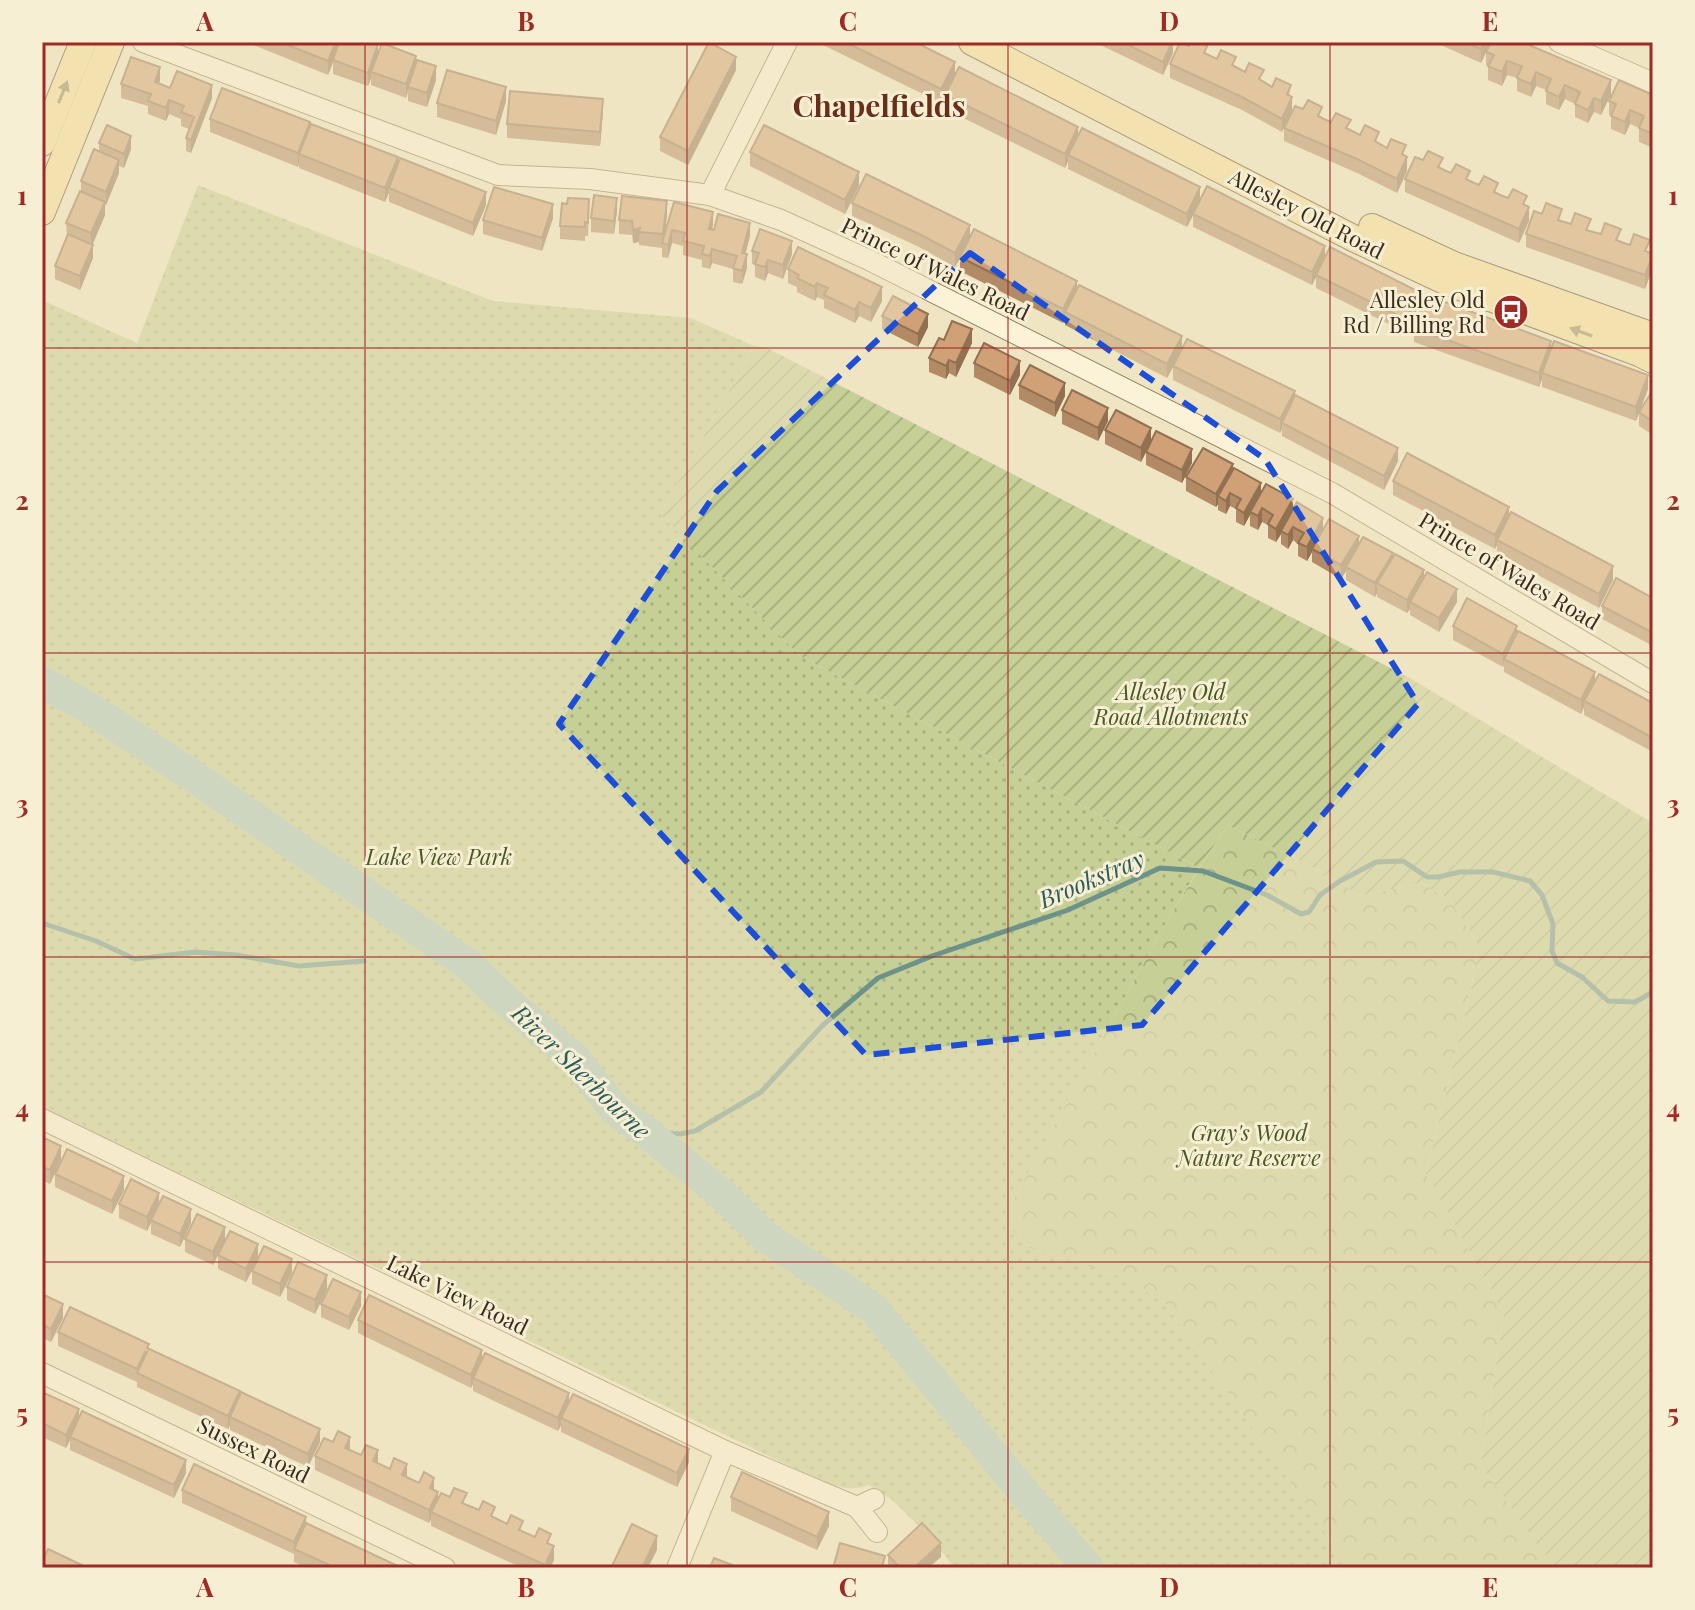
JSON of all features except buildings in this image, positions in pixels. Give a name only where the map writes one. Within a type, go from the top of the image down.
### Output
[{"type":"main road","points":[[42,212],[52,131],[83,42]]},
{"type":"main road","points":[[52,131],[111,42]]},
{"type":"main road","name":"Allesley Old Road","points":[[972,42],[1235,167],[1454,265],[1650,342]]},
{"type":"main road","name":"Allesley Old Road","points":[[1009,42],[1235,167]]},
{"type":"street","name":"Prince of Wales Road","points":[[143,42],[498,175],[590,179],[710,195],[781,220],[869,260],[1332,493],[1653,683]]},
{"type":"street","points":[[710,195],[787,42]]},
{"type":"street","points":[[1559,42],[1653,83]]},
{"type":"street","name":"Lake View Road","points":[[42,1119],[725,1451],[866,1503],[877,1532]]},
{"type":"street","name":"Sussex Road","points":[[42,1373],[445,1568]]},
{"type":"street","points":[[677,1568],[725,1451]]},
{"type":"highlighted area","points":[[970,253],[1265,459],[1418,704],[1142,1025],[866,1055],[559,724],[717,491]]},
{"type":"green space","name":"Lake View Park","points":[[198,185],[493,301],[691,318],[754,346],[660,514],[800,656],[1199,868],[1002,1220],[1029,1248],[1129,1279],[1165,1304],[1339,1552],[1347,1568],[955,1568],[925,1532],[892,1500],[869,1485],[847,1488],[825,1483],[42,1107],[42,300],[137,343]]},
{"type":"green space","name":"Allesley Old Road Allotments","points":[[754,346],[767,348],[1408,677],[1653,823],[1653,1568],[1554,1568],[1480,1464],[1504,1314],[1426,1174],[1471,989],[1478,945],[1451,901],[1422,883],[1358,896],[1340,881],[1228,825],[1199,868],[800,656],[660,514]]},
{"type":"green space","name":"Gray's Wood Nature Reserve","points":[[1228,825],[1340,881],[1358,896],[1422,883],[1451,901],[1478,945],[1471,989],[1426,1174],[1504,1314],[1480,1464],[1554,1568],[1347,1568],[1339,1552],[1165,1304],[1129,1279],[1029,1248],[1002,1220],[1165,924]]},
{"type":"waterway","name":"River Sherbourne","points":[[42,682],[89,708],[190,774],[469,965],[575,1059],[616,1111],[719,1192],[766,1237],[874,1309],[1088,1568]]},
{"type":"waterway","name":"Brookstray","points":[[645,1131],[680,1134],[695,1131],[761,1092],[823,1025],[878,978],[932,956],[1068,910],[1160,868],[1203,871],[1267,895],[1301,914],[1309,912],[1320,895],[1340,881],[1376,862],[1403,861],[1427,877],[1460,872],[1493,872],[1530,881],[1542,895],[1553,924],[1552,951],[1557,963],[1582,977],[1608,1001],[1635,1002],[1653,992]]},
{"type":"waterway","name":"River Sherbourne","points":[[42,923],[96,941],[135,959],[195,952],[236,955],[299,966],[364,961]]},
{"type":"place","name":"Allesley Old Rd / Billing Rd","points":[[1511,312]]},
{"type":"district","name":"Chapelfields","points":[[879,105]]}]
